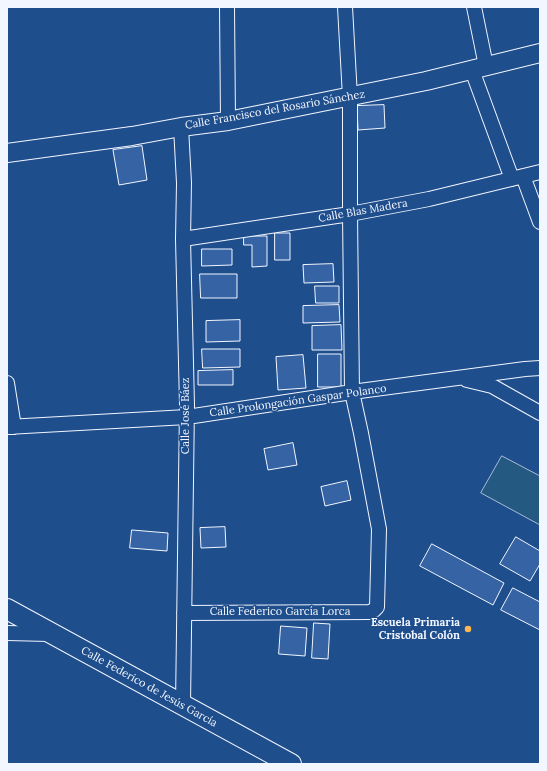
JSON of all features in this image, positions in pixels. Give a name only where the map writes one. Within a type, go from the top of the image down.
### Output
[{"type":"main road","name":"Calle Federico de Jesús García","points":[[7,609],[291,764]]},
{"type":"street","points":[[228,7],[228,121]]},
{"type":"street","points":[[345,7],[350,97],[352,392]]},
{"type":"street","points":[[474,7],[479,68],[517,177],[540,222]]},
{"type":"street","name":"Calle Francisco del Rosario Sánchez","points":[[7,153],[228,121],[350,97],[540,53]]},
{"type":"street","name":"Calle José Báez","points":[[181,127],[184,183],[183,238],[187,417],[183,706]]},
{"type":"street","name":"Calle Blas Madera","points":[[183,238],[350,214],[429,198],[540,172]]},
{"type":"street","name":"Calle Prolongación Gaspar Polanco","points":[[10,427],[187,417],[352,392],[540,368]]},
{"type":"street","points":[[459,378],[492,386],[540,413]]},
{"type":"street","points":[[7,383],[10,427]]},
{"type":"street","name":"Calle Federico García Lorca","points":[[184,613],[370,612],[374,610],[377,606],[379,528],[352,392]]},
{"type":"street","points":[[7,633],[51,634]]},
{"type":"shaded area","points":[[502,456],[540,476],[540,525],[481,493]]},
{"type":"building","points":[[384,105],[385,128],[358,130],[357,106]]},
{"type":"building","points":[[142,146],[147,180],[119,185],[113,150]]},
{"type":"building","points":[[275,233],[290,233],[290,260],[275,260]]},
{"type":"building","points":[[244,236],[267,236],[267,266],[252,267],[252,245],[244,245]]},
{"type":"building","points":[[202,249],[232,249],[232,265],[202,266]]},
{"type":"building","points":[[333,264],[334,282],[304,283],[303,265]]},
{"type":"building","points":[[200,274],[237,274],[237,298],[201,298]]},
{"type":"building","points":[[315,286],[339,286],[339,303],[316,303]]},
{"type":"building","points":[[339,305],[340,322],[303,323],[303,306]]},
{"type":"building","points":[[240,320],[240,341],[206,342],[206,321]]},
{"type":"building","points":[[341,325],[342,350],[312,350],[312,326]]},
{"type":"building","points":[[202,349],[240,349],[240,367],[203,368]]},
{"type":"building","points":[[318,354],[341,354],[341,387],[318,387]]},
{"type":"building","points":[[303,355],[306,388],[278,390],[276,357]]},
{"type":"building","points":[[233,370],[233,385],[198,385],[198,371]]},
{"type":"building","points":[[293,443],[297,465],[268,470],[264,449]]},
{"type":"building","points":[[347,481],[351,500],[325,506],[321,487]]},
{"type":"building","points":[[225,527],[226,547],[201,548],[200,528]]},
{"type":"building","points":[[132,530],[168,533],[167,551],[130,548]]},
{"type":"building","points":[[516,537],[540,551],[540,564],[530,581],[500,564]]},
{"type":"building","points":[[432,544],[504,583],[493,605],[420,566]]},
{"type":"building","points":[[513,588],[540,602],[540,630],[501,610]]},
{"type":"building","points":[[314,623],[330,624],[328,659],[312,658]]},
{"type":"building","points":[[281,626],[307,628],[305,656],[279,654]]},
{"type":"place","name":"Escuela Primaria Cristobal Colón","points":[[468,629]]}]
